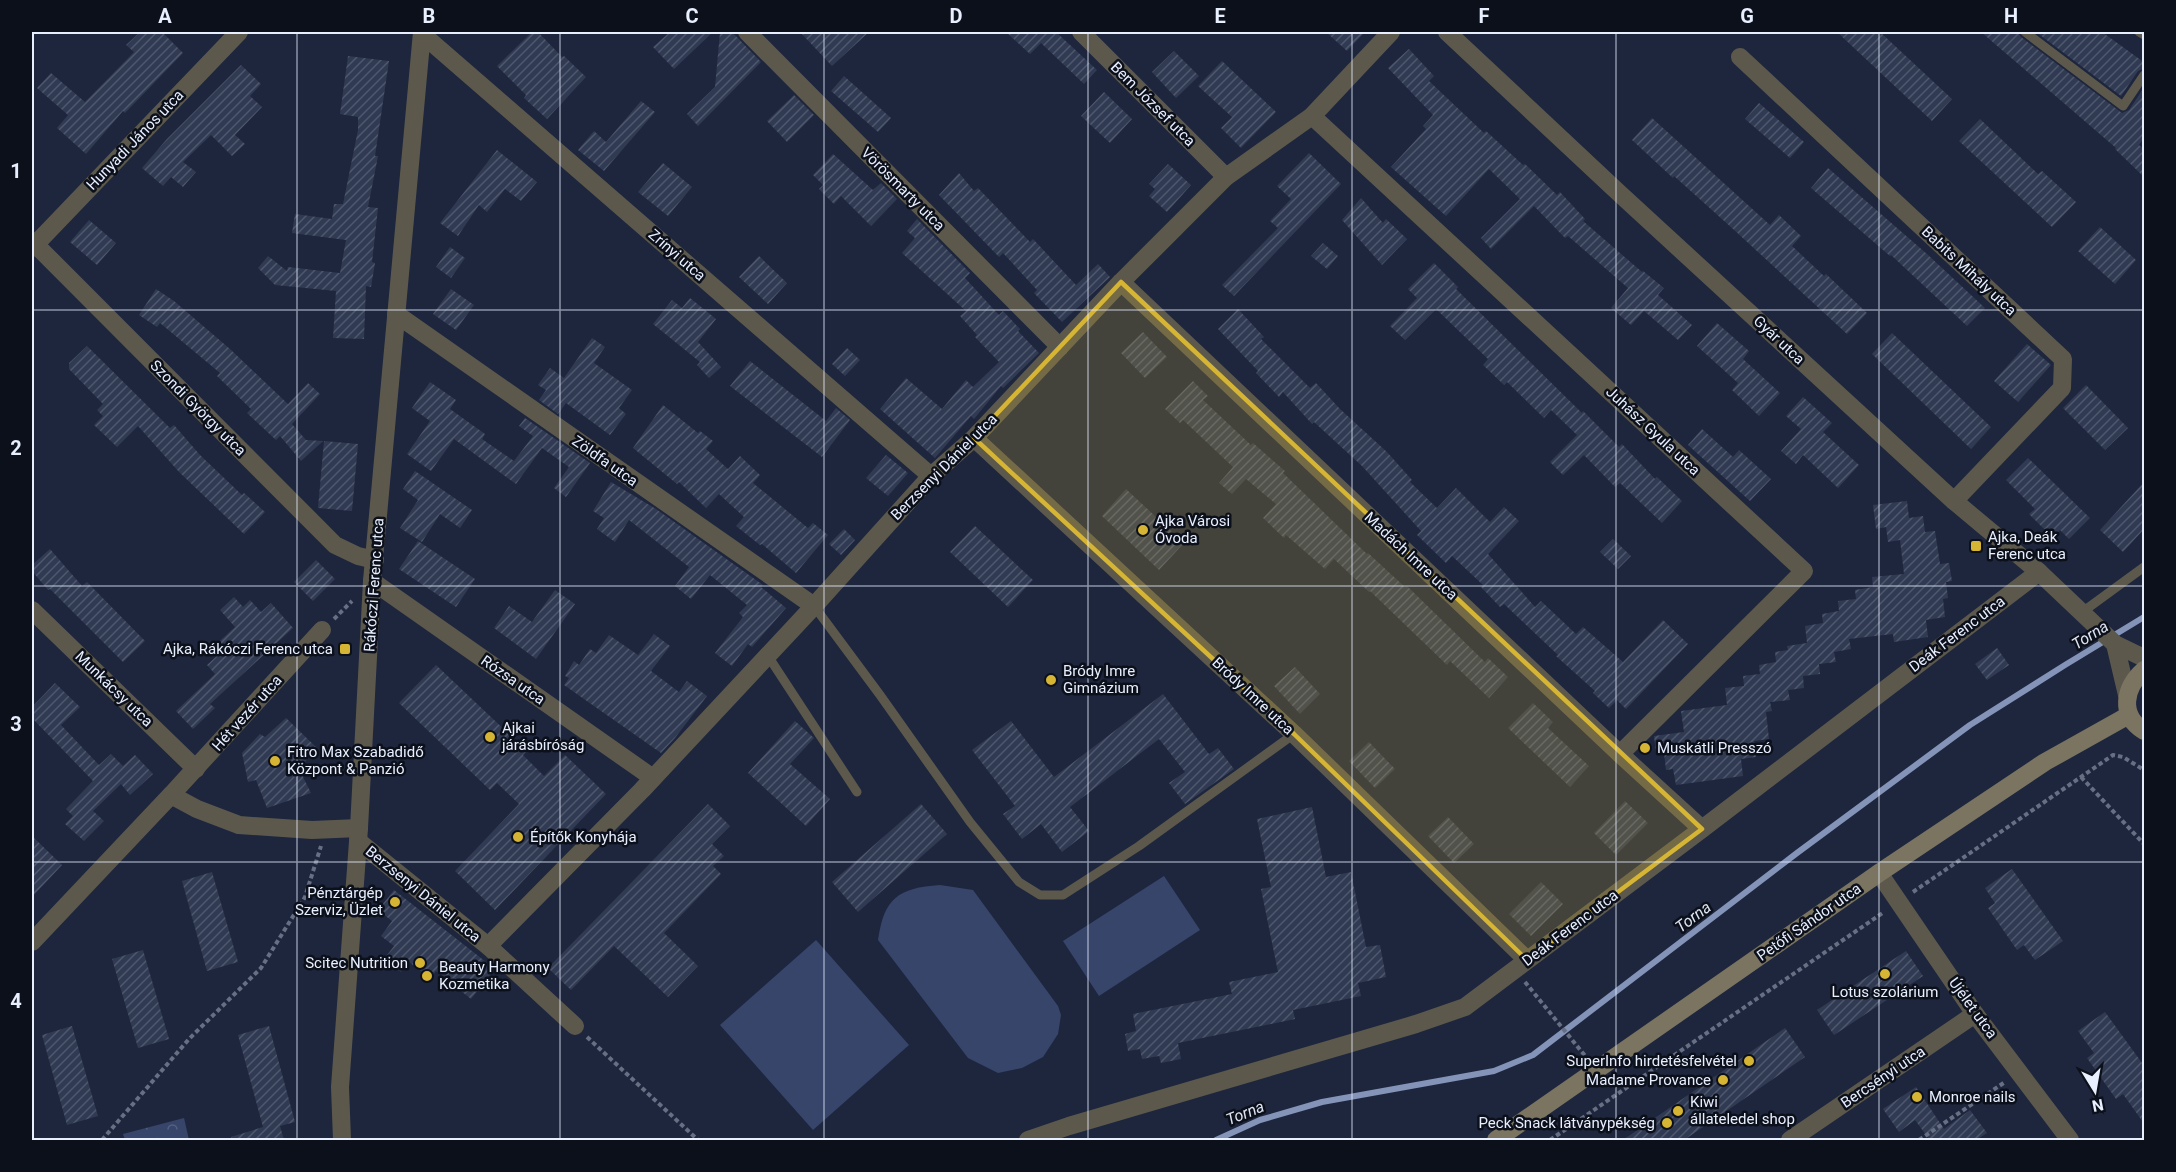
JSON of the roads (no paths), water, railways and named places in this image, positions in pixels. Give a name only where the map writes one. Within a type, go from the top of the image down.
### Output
[{"type":"main road","points":[[2145,670],[2133,681],[2127,695],[2130,715],[2138,727],[2145,731]]},
{"type":"main road","name":"Petőfi Sándor utca","points":[[1496,1140],[1879,873],[2045,762],[2130,715]]},
{"type":"street","name":"Hunyadi János utca","points":[[33,244],[239,32]]},
{"type":"street","name":"Vörösmarty utca","points":[[747,32],[1060,347]]},
{"type":"street","name":"Bem József utca","points":[[1081,32],[1226,177]]},
{"type":"street","name":"Berzsenyi Dániel utca","points":[[488,946],[653,778],[768,656],[931,476],[974,438],[1121,282],[1226,177],[1312,116],[1391,32]]},
{"type":"street","name":"Gyár utca","points":[[1448,32],[1619,193],[1954,501],[2039,572],[2115,644],[2145,658]]},
{"type":"street","name":"Rákóczi Ferenc utca","points":[[342,1140],[340,1087],[358,835],[372,581],[422,33]]},
{"type":"street","name":"Zrínyi utca","points":[[422,33],[931,476]]},
{"type":"street","name":"Babits Mihály utca","points":[[1740,57],[2063,358],[2062,388],[1954,501]]},
{"type":"street","name":"Juhász Gyula utca","points":[[1312,116],[1804,571],[1620,754]]},
{"type":"street","name":"Szondi György utca","points":[[33,244],[335,544],[358,556],[375,560]]},
{"type":"street","name":"Madách Imre utca","points":[[1121,282],[1620,754],[1702,828]]},
{"type":"street","name":"Zöldfa utca","points":[[396,314],[814,606]]},
{"type":"street","name":"Bródy Imre utca","points":[[974,438],[1294,734],[1521,965]]},
{"type":"street","name":"Deák Ferenc utca","points":[[1035,1140],[1069,1126],[1426,1021],[1465,1007],[2039,572]]},
{"type":"street","name":"Rózsa utca","points":[[372,581],[653,778]]},
{"type":"street","name":"Munkácsy utca","points":[[32,610],[196,769]]},
{"type":"street","name":"Hét vezér utca","points":[[32,942],[196,769],[322,630]]},
{"type":"street","points":[[2115,644],[2127,695]]},
{"type":"street","points":[[171,795],[197,809],[238,825],[327,829],[358,835]]},
{"type":"street","name":"Berzsenyi Dániel utca","points":[[358,835],[488,946],[575,1026]]},
{"type":"street","name":"Újélet utca","points":[[1879,873],[1975,1014],[2070,1140]]},
{"type":"street","name":"Bercsényi utca","points":[[1790,1140],[1975,1014]]},
{"type":"lane","points":[[2025,32],[2123,106],[2145,75]]},
{"type":"lane","points":[[2139,32],[2145,35]]},
{"type":"lane","points":[[2081,613],[2145,567]]},
{"type":"lane","points":[[814,606],[970,822],[1019,882],[1040,895],[1063,895],[1139,846],[1294,734]]},
{"type":"lane","points":[[768,656],[857,792]]},
{"type":"waterway","name":"Torna","points":[[1216,1140],[1260,1120],[1322,1102],[1494,1071],[1533,1055],[1797,853],[1970,725],[2144,617]]},
{"type":"place","name":"Ajka Városi Óvoda","points":[[1143,530]]},
{"type":"place","name":"Ajka, Deák Ferenc utca","points":[[1976,546]]},
{"type":"place","name":"Ajka, Rákóczi Ferenc utca","points":[[345,649]]},
{"type":"place","name":"Bródy Imre Gimnázium","points":[[1051,680]]},
{"type":"place","name":"Ajkai járásbíróság","points":[[490,737]]},
{"type":"place","name":"Muskátli Presszó","points":[[1645,748]]},
{"type":"place","name":"Fitro Max Szabadidő Központ & Panzió","points":[[275,761]]},
{"type":"place","name":"Építők Konyhája","points":[[518,837]]},
{"type":"place","name":"Pénztárgép Szerviz, Üzlet","points":[[395,902]]},
{"type":"place","name":"Scitec Nutrition","points":[[420,963]]},
{"type":"place","name":"Lotus szolárium","points":[[1885,974]]},
{"type":"place","name":"Beauty Harmony Kozmetika","points":[[427,976]]},
{"type":"place","name":"SuperInfo hirdetésfelvétel","points":[[1749,1061]]},
{"type":"place","name":"Madame Provance","points":[[1723,1080]]},
{"type":"place","name":"Monroe nails","points":[[1917,1097]]},
{"type":"place","name":"Kiwi állateledel shop","points":[[1678,1111]]},
{"type":"place","name":"Peck Snack látványpékség","points":[[1667,1123]]}]
